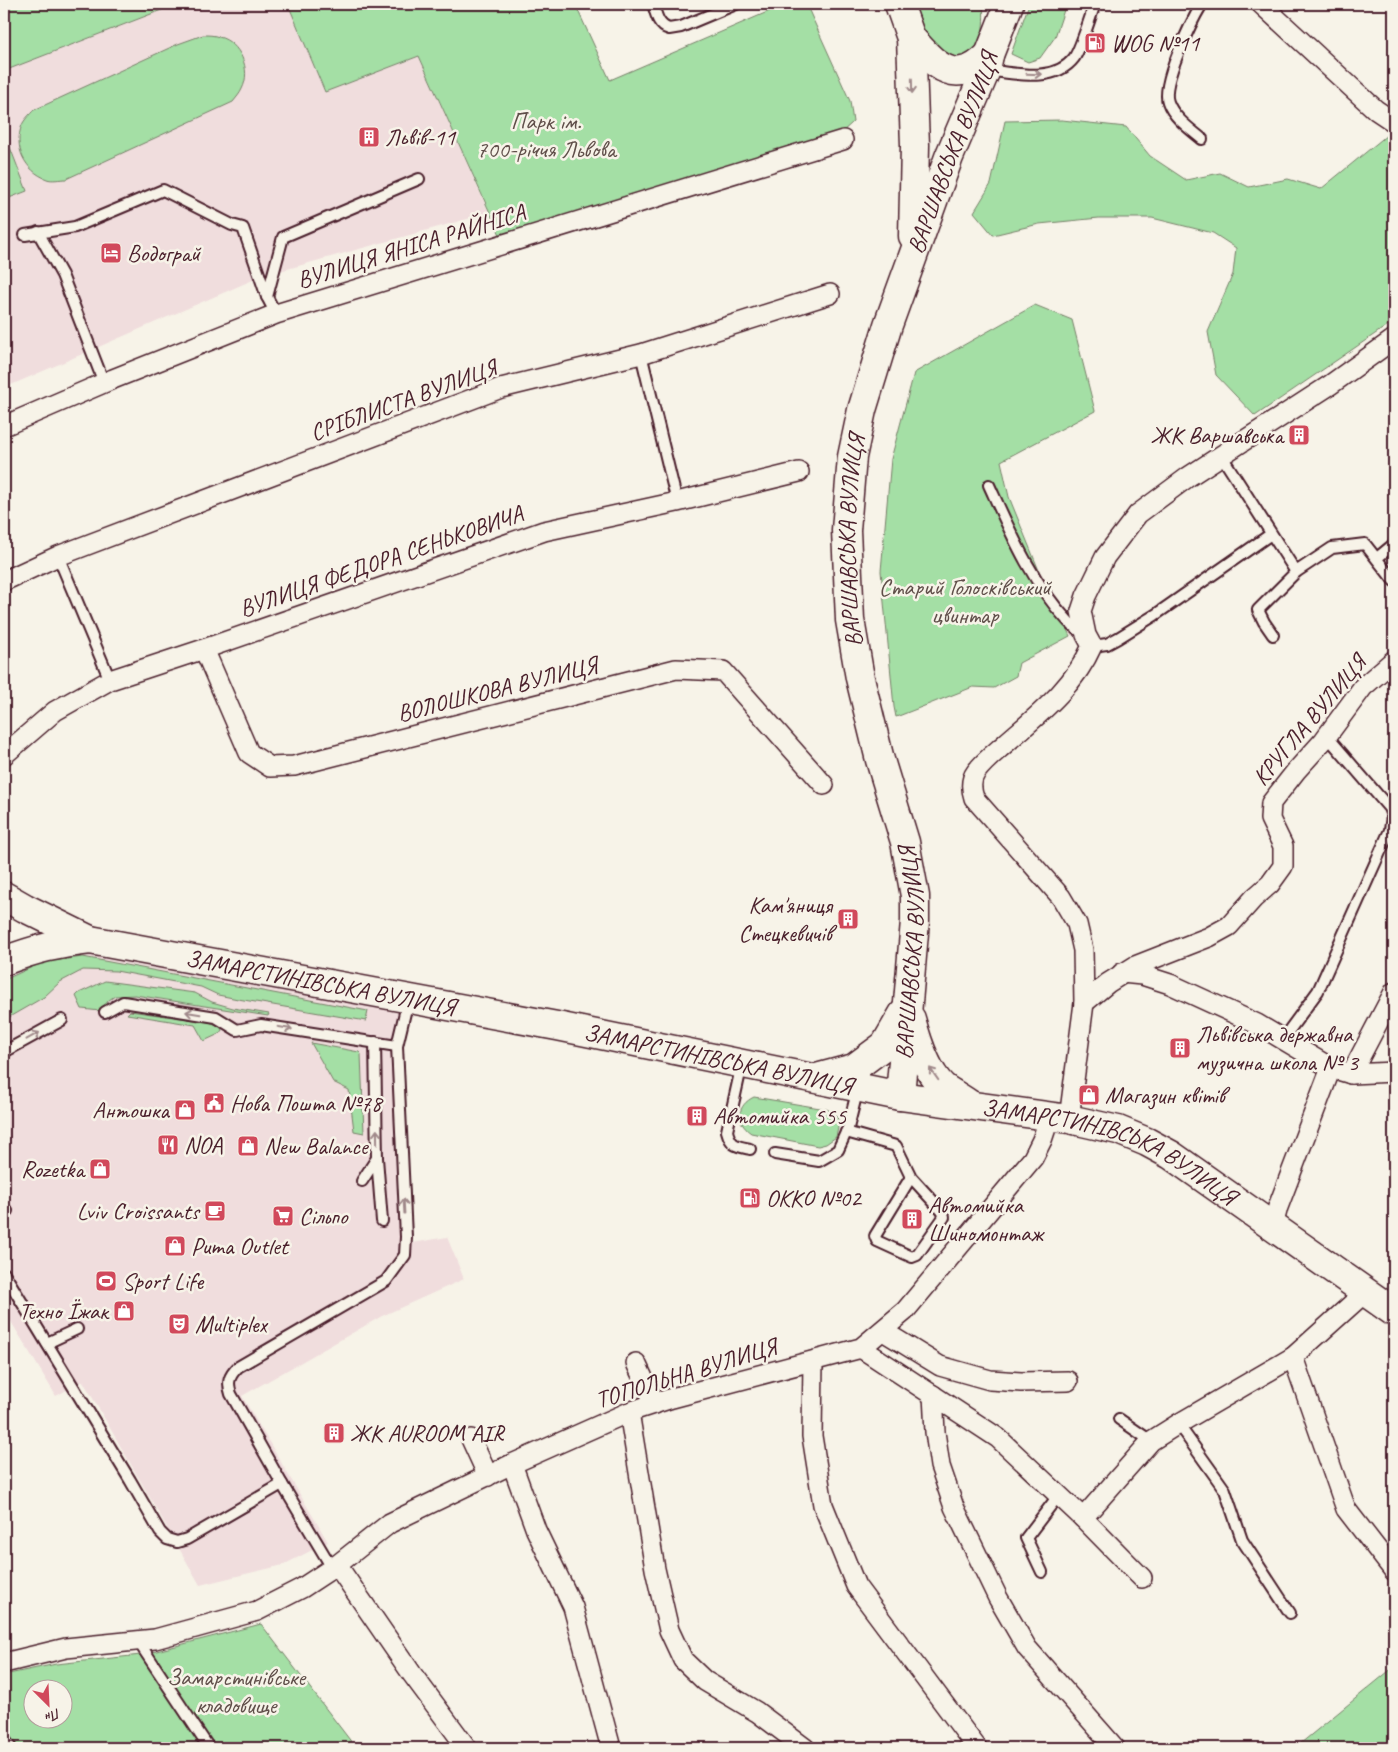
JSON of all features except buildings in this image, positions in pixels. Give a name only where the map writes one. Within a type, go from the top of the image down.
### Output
[{"type":"main road","points":[[899,4],[911,38],[915,145],[912,258]]},
{"type":"main road","name":"ВАРШАВСЬКА ВУЛИЦЯ","points":[[900,1096],[915,921],[915,896],[906,842],[880,760],[860,678],[850,620],[846,530],[852,457],[862,410],[888,324],[949,157],[987,63],[1002,12]]},
{"type":"main road","points":[[911,38],[929,58],[945,69],[962,72],[987,63]]},
{"type":"main road","name":"ЗАМАРСТИНІВСЬКА ВУЛИЦЯ","points":[[4,896],[90,940],[557,1026],[900,1096],[1060,1117],[1118,1130],[1147,1142],[1171,1155],[1394,1312]]},
{"type":"main road","points":[[4,961],[58,944],[90,940]]},
{"type":"main road","points":[[816,1078],[854,1068],[885,1045],[907,1006]]},
{"type":"main road","points":[[907,1006],[918,1046],[928,1066],[942,1086],[970,1105]]},
{"type":"street","points":[[1261,4],[1376,110],[1394,122]]},
{"type":"street","name":"ВУЛИЦЯ ЯНІСА РАЙНІСА","points":[[4,426],[104,383],[276,314],[843,140]]},
{"type":"street","name":"СРІБЛИСТА ВУЛИЦЯ","points":[[4,582],[58,556],[500,388],[641,354],[830,294]]},
{"type":"street","points":[[1060,1117],[1084,1003],[1083,950],[1077,924],[1061,897],[974,798],[972,782],[975,773],[1055,699],[1084,662],[1089,641],[1081,610],[1086,596],[1105,557],[1138,514],[1188,477],[1330,385],[1394,338]]},
{"type":"street","name":"ВУЛИЦЯ ФЕДОРА СЕНЬКОВИЧА","points":[[4,756],[56,711],[110,680],[204,650],[544,531],[677,502],[799,472]]},
{"type":"street","name":"ВОЛОШКОВА ВУЛИЦЯ","points":[[204,650],[249,753],[270,767],[294,766],[676,668],[723,671],[824,785]]},
{"type":"street","name":"КРУГЛА ВУЛИЦЯ","points":[[1084,1003],[1122,973],[1149,959],[1209,937],[1229,926],[1254,898],[1270,884],[1283,866],[1282,846],[1270,819],[1271,803],[1327,736],[1363,686],[1394,660]]},
{"type":"street","points":[[1122,973],[1142,975],[1170,984],[1257,1024],[1331,1068],[1351,1074],[1394,1072]]},
{"type":"street","points":[[1351,1074],[1394,992]]},
{"type":"street","points":[[1273,1226],[1278,1207],[1331,1068]]},
{"type":"street","name":"ТОПОЛЬНА ВУЛИЦЯ","points":[[4,1663],[66,1648],[155,1639],[257,1611],[302,1588],[335,1566],[390,1523],[512,1464],[629,1412],[861,1348],[905,1312],[1033,1158],[1042,1140],[1060,1117]]},
{"type":"street","points":[[1083,1518],[1152,1442],[1178,1424],[1293,1357],[1361,1296],[1369,1294]]},
{"type":"street","points":[[883,1331],[940,1366],[990,1380],[1068,1382]]},
{"type":"street","points":[[861,1348],[998,1438],[1083,1518],[1142,1578]]},
{"type":"street","points":[[1293,1357],[1346,1510],[1394,1571]]},
{"type":"street","points":[[813,1361],[812,1436],[823,1505],[850,1574],[856,1586],[977,1748]]},
{"type":"street","points":[[636,1362],[655,1404]]},
{"type":"street","points":[[933,1395],[934,1432],[940,1466],[954,1507],[998,1598],[1027,1648],[1115,1748]]},
{"type":"street","points":[[629,1412],[655,1569],[668,1630],[683,1660],[705,1681],[757,1712],[805,1748]]},
{"type":"street","points":[[471,1439],[488,1476]]},
{"type":"street","points":[[512,1464],[536,1530],[574,1607],[611,1748]]},
{"type":"street","points":[[335,1566],[467,1748]]},
{"type":"lane","points":[[654,4],[660,24],[669,29],[677,28],[736,4]]},
{"type":"lane","points":[[987,63],[1041,75],[1054,73],[1064,67],[1074,57],[1095,4]]},
{"type":"lane","points":[[1202,4],[1176,60],[1166,90],[1166,100],[1170,108],[1202,139]]},
{"type":"lane","points":[[267,297],[283,237],[420,178]]},
{"type":"lane","points":[[26,236],[38,232],[74,227],[163,190],[232,225],[243,228],[267,297],[276,314]]},
{"type":"lane","points":[[38,232],[62,275],[104,383]]},
{"type":"lane","points":[[641,354],[677,502]]},
{"type":"lane","points":[[1221,455],[1296,572]]},
{"type":"lane","points":[[989,485],[1014,540],[1043,588],[1067,620],[1089,641],[1107,644],[1118,638],[1155,615],[1271,534]]},
{"type":"lane","points":[[1273,635],[1258,610],[1296,572],[1332,548],[1365,544],[1394,581]]},
{"type":"lane","points":[[1377,558],[1394,544]]},
{"type":"lane","points":[[58,556],[110,680]]},
{"type":"lane","points":[[1282,1040],[1318,991],[1390,830],[1392,816],[1389,808],[1327,736]]},
{"type":"lane","points":[[335,1566],[282,1484],[231,1394],[228,1384],[231,1374],[238,1367],[386,1281],[405,1255],[406,1237],[397,1046],[408,999]]},
{"type":"lane","points":[[106,1012],[123,1002],[216,1017],[237,1030],[261,1024],[397,1046]]},
{"type":"lane","points":[[4,1052],[62,1020]]},
{"type":"lane","points":[[375,1042],[378,1158],[382,1221]]},
{"type":"lane","points":[[742,1063],[727,1131],[729,1140],[736,1146],[750,1149]]},
{"type":"lane","points":[[775,1154],[819,1161],[838,1150],[846,1132],[859,1087]]},
{"type":"lane","points":[[846,1132],[896,1146],[911,1177],[943,1212],[944,1217],[917,1255],[912,1257],[877,1241],[875,1236],[911,1177]]},
{"type":"lane","points":[[362,1181],[378,1158]]},
{"type":"lane","points":[[4,1273],[160,1532],[167,1539],[177,1542],[187,1539],[282,1484]]},
{"type":"lane","points":[[47,1344],[77,1329]]},
{"type":"lane","points":[[1119,1419],[1152,1442]]},
{"type":"lane","points":[[1178,1424],[1225,1490],[1242,1540],[1290,1614]]},
{"type":"lane","points":[[1042,1572],[1026,1538],[1058,1496]]},
{"type":"lane","points":[[138,1641],[209,1748]]},
{"type":"lane","points":[[4,1739],[11,1748]]},
{"type":"shaded area","points":[[178,4],[288,4],[325,92],[419,56],[489,213],[262,276],[4,388],[4,200],[27,191],[4,132],[4,71]]},
{"type":"shaded area","points":[[84,948],[411,1010],[402,1046],[413,1243],[447,1237],[464,1279],[382,1316],[242,1396],[328,1542],[283,1565],[200,1585],[83,1381],[56,1396],[4,1310],[4,969]]},
{"type":"green space","points":[[4,4],[177,4],[4,71]]},
{"type":"green space","name":"Парк ім. 700-річчя Львова","points":[[288,4],[575,4],[610,80],[786,4],[806,4],[850,101],[853,122],[841,133],[501,237],[419,56],[325,92]]},
{"type":"green space","points":[[914,4],[983,4],[984,21],[981,37],[969,58],[962,63],[931,47]]},
{"type":"green space","points":[[1029,4],[1066,4],[1055,37],[1040,58],[1028,62],[1011,54]]},
{"type":"green space","points":[[203,35],[215,36],[226,40],[233,45],[242,58],[246,74],[245,82],[233,102],[66,179],[47,179],[39,175],[27,164],[20,150],[20,133],[23,123],[34,110],[178,44]]},
{"type":"green space","points":[[1062,120],[1126,127],[1150,156],[1186,180],[1220,173],[1249,187],[1288,179],[1321,189],[1387,135],[1394,137],[1394,321],[1255,416],[1216,375],[1208,332],[1233,274],[1236,248],[1213,233],[1152,218],[1099,218],[1039,224],[993,235],[974,212],[991,184],[1005,121]]},
{"type":"green space","points":[[4,132],[27,191],[4,200]]},
{"type":"green space","name":"Старий Голосківський цвинтар","points":[[1035,305],[1072,320],[1095,411],[1001,461],[1009,497],[1040,573],[1070,636],[1019,663],[1016,676],[994,688],[973,687],[896,717],[881,571],[891,459],[914,373]]},
{"type":"green space","points":[[83,957],[368,1011],[366,1021],[218,995],[201,987],[116,971],[83,970],[60,982],[44,997],[4,1020],[4,980],[43,962]]},
{"type":"green space","points":[[105,981],[195,993],[212,1002],[233,1008],[269,1014],[268,1016],[135,995],[115,996],[100,1011],[82,1009],[76,996]]},
{"type":"green space","points":[[130,1011],[209,1022],[220,1026],[222,1030],[219,1034],[204,1041],[195,1025],[127,1014]]},
{"type":"green space","points":[[311,1043],[359,1052],[361,1054],[364,1133],[354,1131],[349,1090],[333,1082]]},
{"type":"green space","points":[[754,1097],[826,1109],[833,1112],[839,1123],[836,1137],[826,1144],[818,1146],[751,1133],[742,1124],[740,1114],[744,1104]]},
{"type":"green space","name":"Замарстинівське кладовище","points":[[261,1624],[356,1748],[17,1748],[4,1732],[4,1675],[56,1664],[141,1655]]},
{"type":"green space","points":[[1394,1667],[1394,1748],[1295,1748]]},
{"type":"place","name":"WOG №11","points":[[1095,43]]},
{"type":"place","name":"Львів-11","points":[[369,137]]},
{"type":"place","name":"Водограй","points":[[111,253]]},
{"type":"place","name":"ЖК Варшавська","points":[[1299,435]]},
{"type":"place","name":"Кам'яниця Стецкевичів","points":[[848,919]]},
{"type":"place","name":"Львівська державна музична школа № 3","points":[[1180,1048]]},
{"type":"place","name":"Магазин квітів","points":[[1089,1095]]},
{"type":"place","name":"Нова Пошта №78","points":[[214,1103]]},
{"type":"place","name":"Антошка","points":[[185,1110]]},
{"type":"place","name":"Автомийка 555","points":[[697,1116]]},
{"type":"place","name":"NOA","points":[[168,1145]]},
{"type":"place","name":"New Balance","points":[[248,1146]]},
{"type":"place","name":"Rozetka","points":[[100,1169]]},
{"type":"place","name":"ОККО №02","points":[[750,1198]]},
{"type":"place","name":"Lviv Croissants","points":[[215,1211]]},
{"type":"place","name":"Сільпо","points":[[283,1216]]},
{"type":"place","name":"Автомийка Шиномонтаж","points":[[912,1219]]},
{"type":"place","name":"Puma Outlet","points":[[175,1246]]},
{"type":"place","name":"Sport Life","points":[[106,1281]]},
{"type":"place","name":"Техно Їжак","points":[[124,1311]]},
{"type":"place","name":"Multiplex","points":[[179,1324]]},
{"type":"place","name":"ЖК AUROOM AIR","points":[[334,1433]]}]
